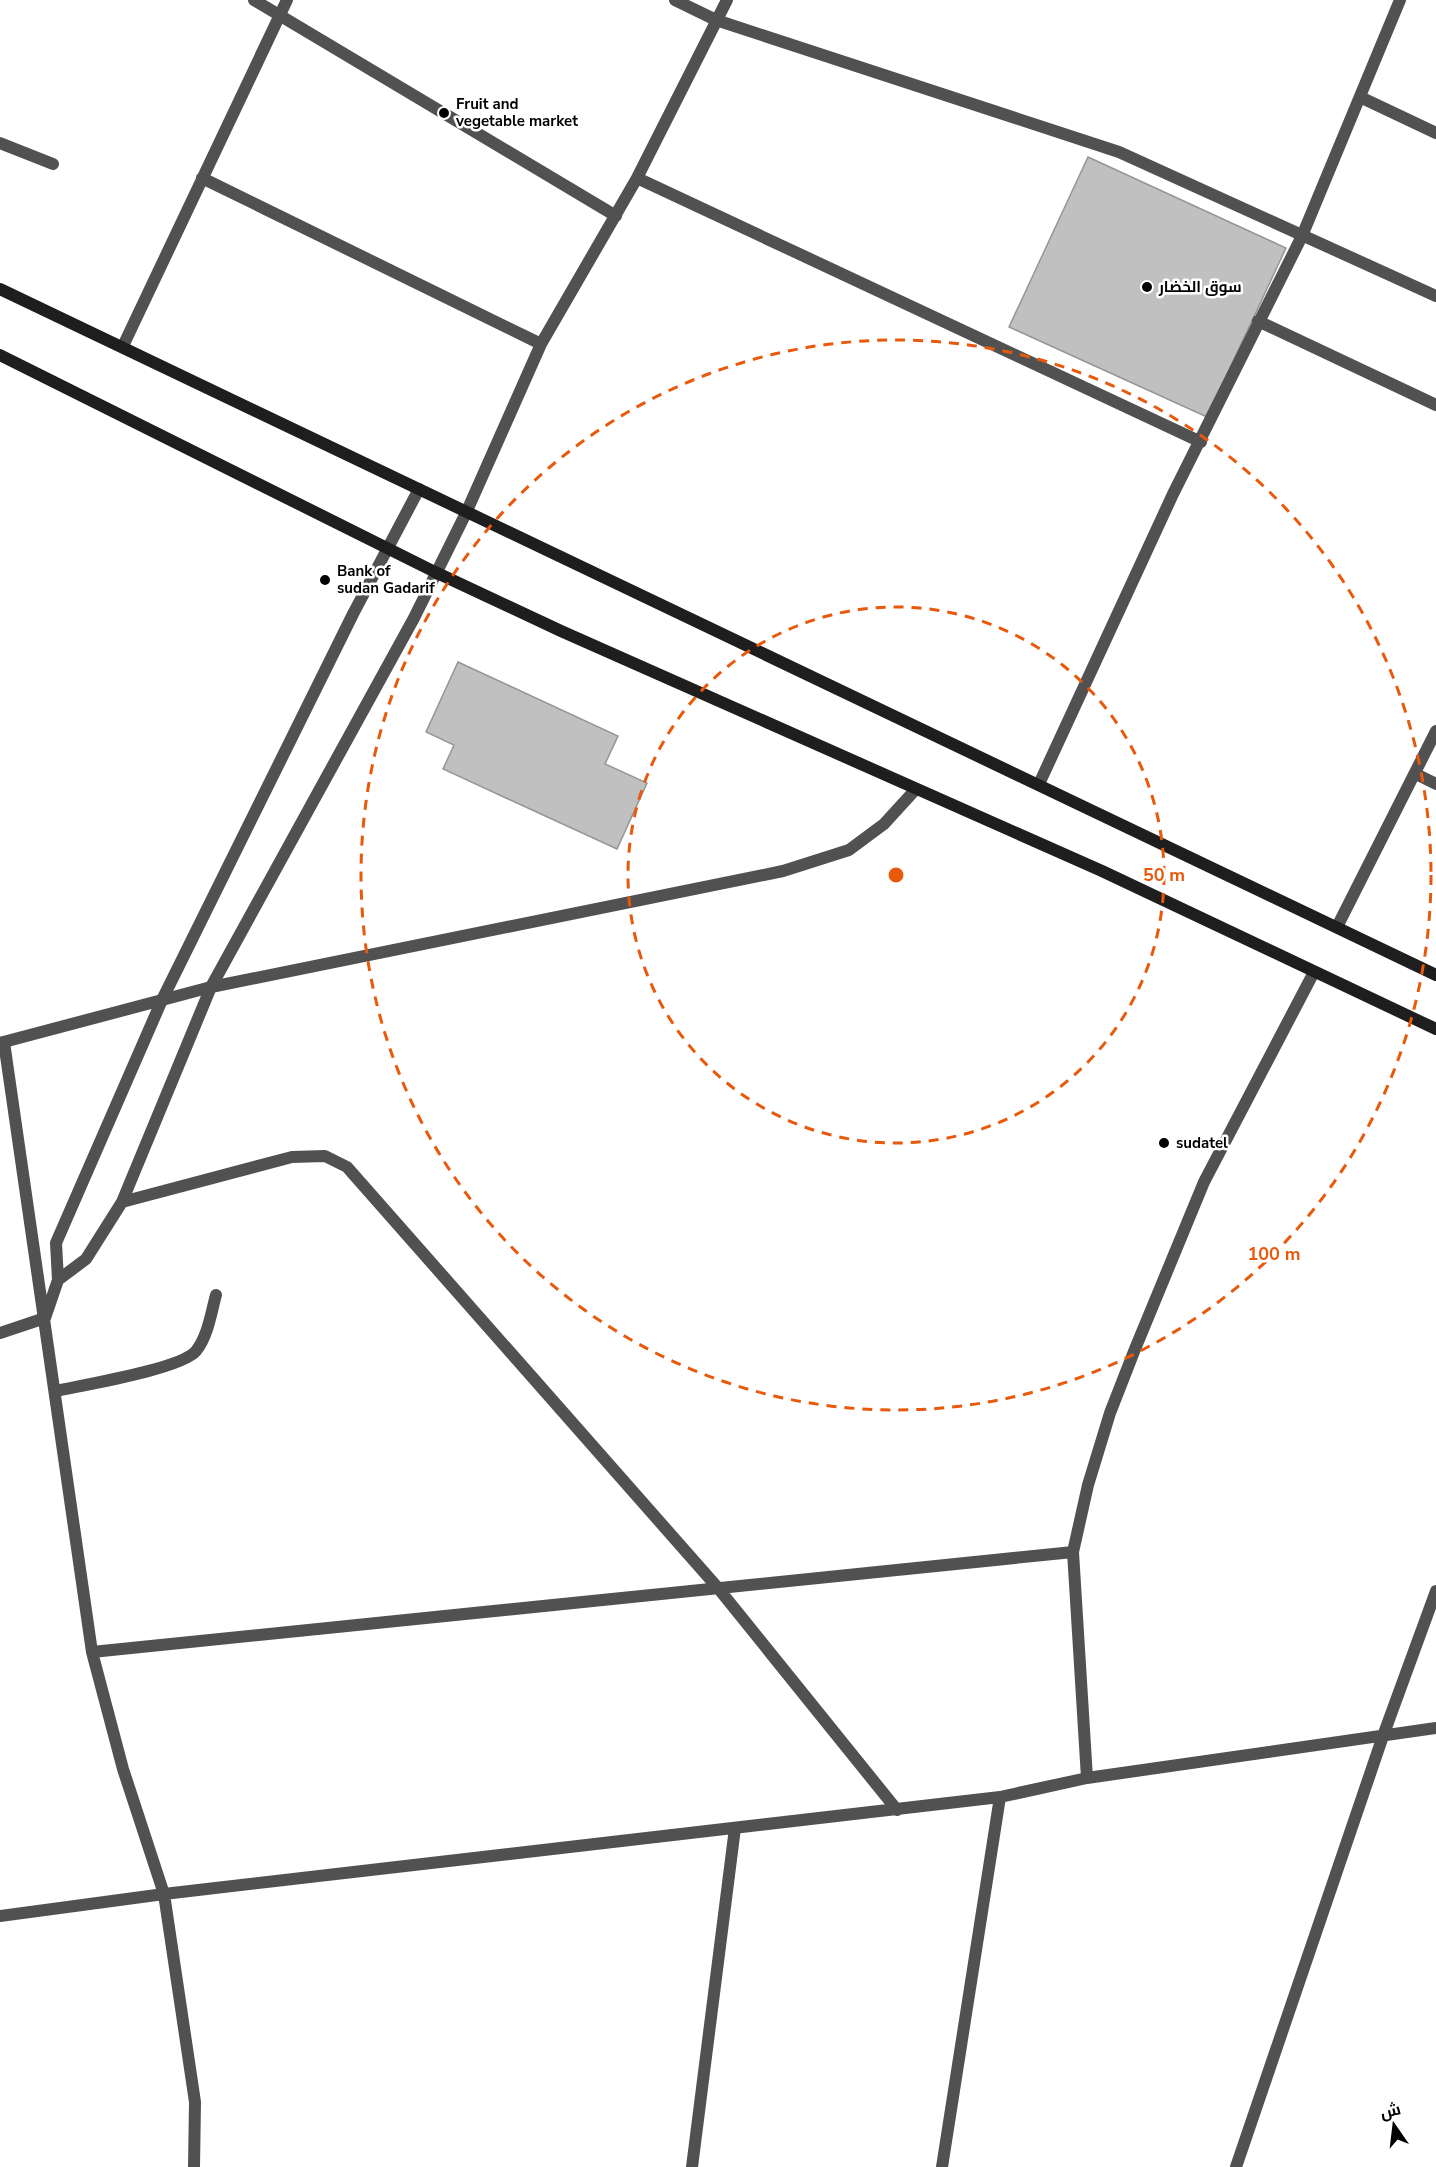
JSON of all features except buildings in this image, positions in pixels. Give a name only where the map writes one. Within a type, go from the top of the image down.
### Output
[{"type":"main road","points":[[0,289],[1436,975]]},
{"type":"main road","points":[[0,355],[435,572],[1102,871],[1436,1029]]},
{"type":"street","points":[[254,0],[616,216]]},
{"type":"street","points":[[123,346],[287,0]]},
{"type":"street","points":[[675,0],[716,21],[1079,137],[1140,161],[1436,296]]},
{"type":"street","points":[[58,1280],[86,1259],[122,1202],[211,987],[414,618],[466,513],[541,344],[637,178],[727,0]]},
{"type":"street","points":[[1039,784],[1173,494],[1302,236],[1400,0]]},
{"type":"street","points":[[1360,97],[1436,133]]},
{"type":"street","points":[[0,143],[53,164]]},
{"type":"street","points":[[202,177],[541,344]]},
{"type":"street","points":[[637,178],[1201,442]]},
{"type":"street","points":[[1258,321],[1436,405]]},
{"type":"street","points":[[45,1318],[58,1280],[56,1243],[162,1000],[419,489]]},
{"type":"street","points":[[1337,927],[1436,731]]},
{"type":"street","points":[[1416,774],[1436,784]]},
{"type":"street","points":[[194,2167],[195,2102],[164,1894],[123,1769],[92,1652],[56,1391],[2,1042],[211,987],[783,871],[849,850],[884,824],[916,789]]},
{"type":"street","points":[[1087,1778],[1073,1552],[1088,1485],[1110,1413],[1199,1192],[1314,972]]},
{"type":"street","points":[[122,1202],[292,1157],[325,1156],[347,1167],[718,1588],[897,1810]]},
{"type":"street","points":[[56,1391],[176,1364],[196,1352],[205,1334],[216,1295]]},
{"type":"street","points":[[0,1333],[45,1318]]},
{"type":"street","points":[[92,1652],[1073,1552]]},
{"type":"street","points":[[1236,2167],[1383,1737],[1436,1591]]},
{"type":"street","points":[[0,1916],[164,1894],[1000,1797],[1087,1778],[1436,1728]]},
{"type":"street","points":[[942,2167],[1000,1797]]},
{"type":"street","points":[[692,2167],[735,1828]]},
{"type":"place","name":"Fruit and vegetable market","points":[[444,113]]},
{"type":"place","name":"سوق الخضار","points":[[1147,287]]},
{"type":"place","name":"Bank of sudan Gadarif","points":[[325,580]]},
{"type":"place","name":"sudatel","points":[[1164,1143]]}]
